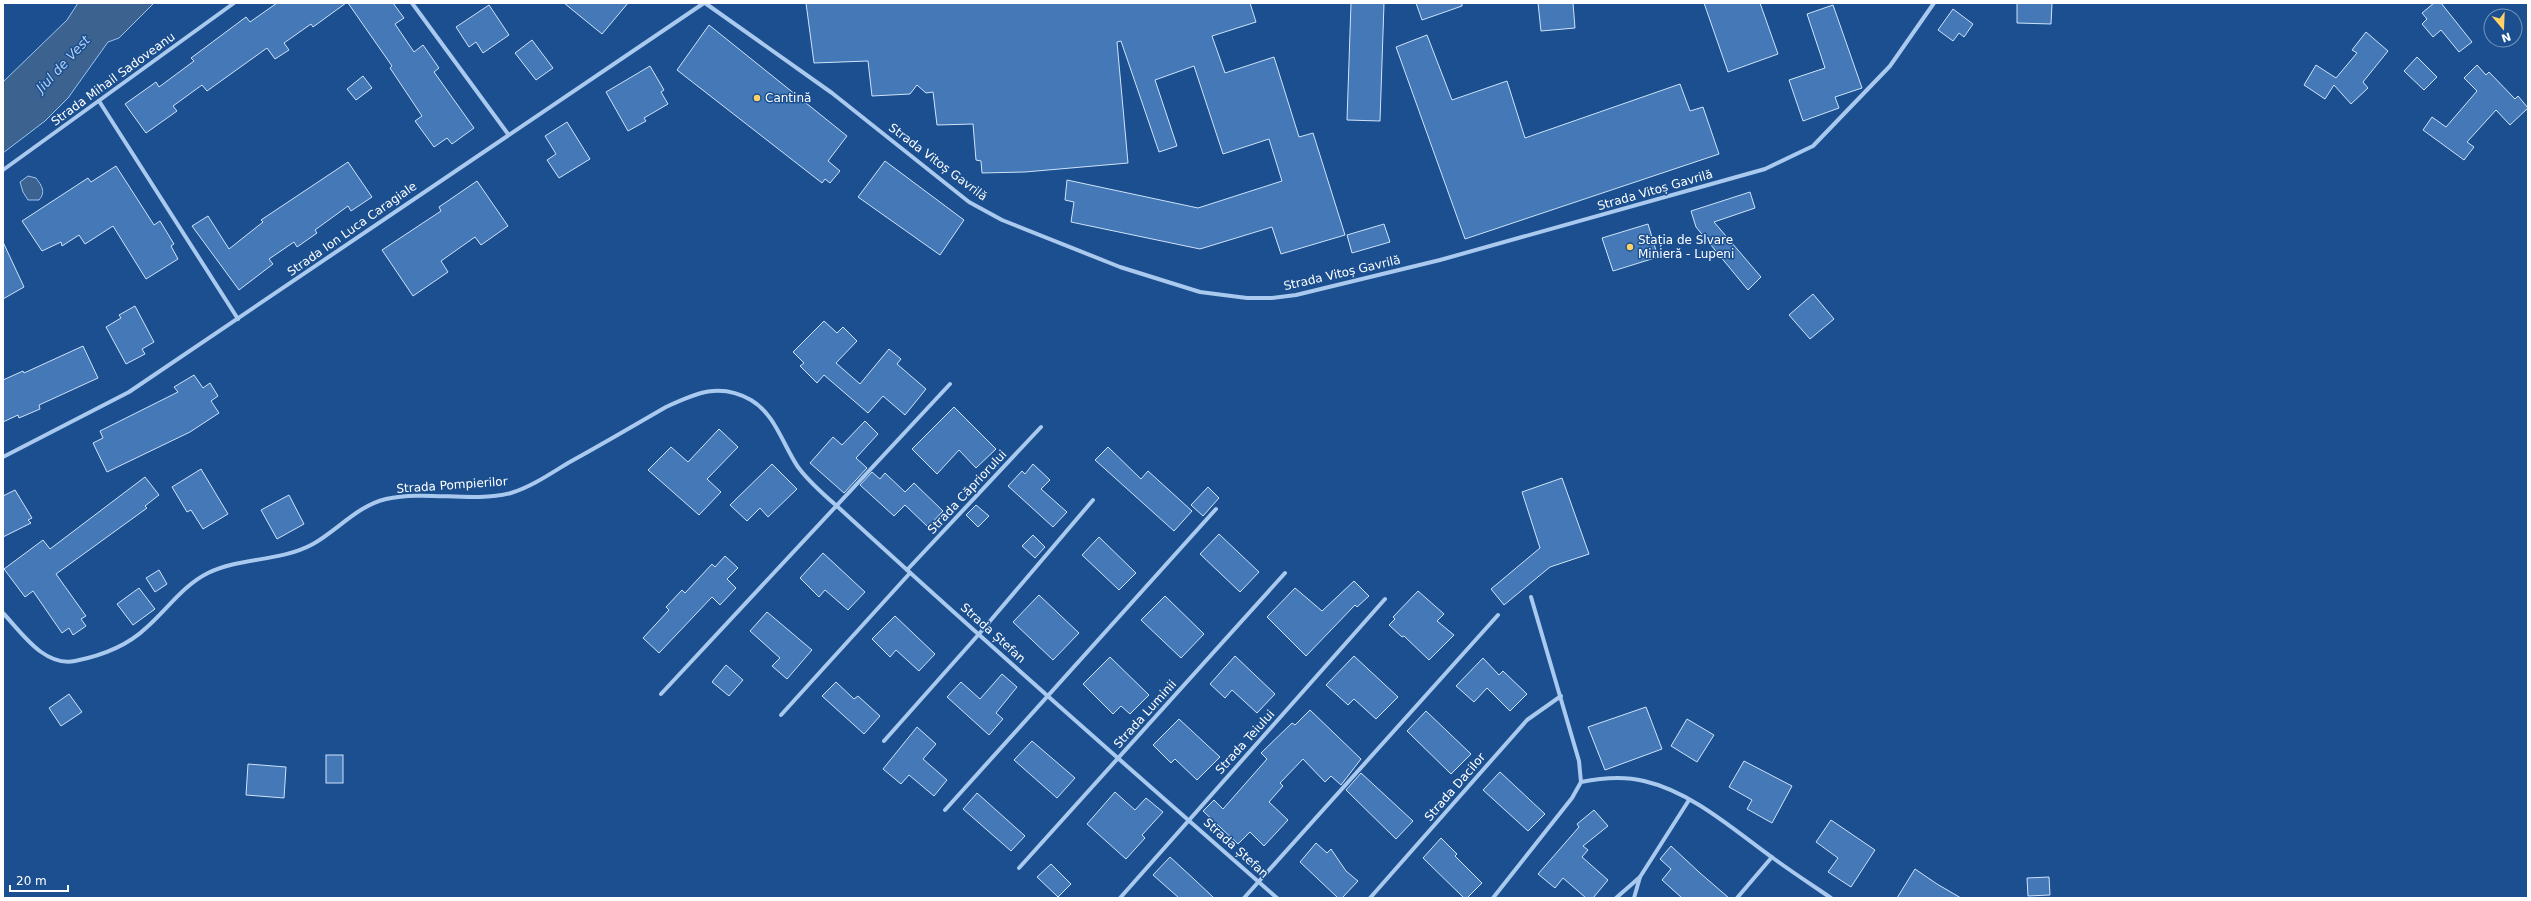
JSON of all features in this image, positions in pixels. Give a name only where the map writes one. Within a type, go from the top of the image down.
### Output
[{"type":"street","name":"Strada Mihail Sadoveanu","points":[[3,170],[234,3]]},
{"type":"street","points":[[412,3],[508,134]]},
{"type":"street","name":"Strada Ion Luca Caragiale","points":[[3,457],[128,392],[238,319],[508,134],[705,3]]},
{"type":"street","name":"Strada Vitoș Gavrilă","points":[[705,3],[832,94],[969,202],[1002,220],[1158,280],[1200,292],[1272,298],[1296,295],[1440,260],[1750,174],[1794,157],[1813,146],[1890,66],[1934,3]]},
{"type":"street","points":[[98,101],[238,319]]},
{"type":"street","points":[[661,694],[838,507],[950,384]]},
{"type":"street","name":"Strada Ștefan","points":[[704,392],[720,389],[753,401],[772,421],[799,468],[838,507],[908,572],[1277,898]]},
{"type":"street","name":"Strada Pompierilor","points":[[3,613],[47,657],[59,662],[73,662],[95,656],[125,644],[140,633],[193,582],[208,573],[230,564],[295,552],[313,544],[361,510],[386,500],[494,495],[522,489],[666,407],[704,392]]},
{"type":"street","name":"Strada Căpriorului","points":[[781,715],[908,572],[1041,427]]},
{"type":"street","points":[[884,741],[979,634],[1093,500]]},
{"type":"street","points":[[945,810],[1216,509]]},
{"type":"street","name":"Strada Luminii","points":[[1019,868],[1285,572]]},
{"type":"street","points":[[1493,898],[1572,798],[1580,782],[1579,761],[1531,597]]},
{"type":"street","name":"Strada Teiului","points":[[1120,898],[1385,599]]},
{"type":"street","points":[[1244,898],[1498,615]]},
{"type":"street","name":"Strada Dacilor","points":[[1370,898],[1527,720],[1561,696]]},
{"type":"street","points":[[1580,782],[1598,779],[1642,780],[1660,785],[1733,826],[1772,858],[1831,898]]},
{"type":"street","points":[[1634,898],[1640,877],[1688,800]]},
{"type":"street","points":[[1737,898],[1772,858]]},
{"type":"street","points":[[1616,898],[1640,877]]},
{"type":"water","name":"Jiul de Vest","points":[[78,3],[154,3],[119,38],[108,42],[68,98],[45,121],[3,153],[3,82],[67,20]]},
{"type":"water","points":[[28,176],[36,178],[41,186],[43,192],[39,200],[28,200],[23,192],[20,182]]},
{"type":"building","points":[[277,3],[346,3],[313,27],[311,24],[284,43],[289,50],[275,59],[267,48],[207,91],[202,85],[173,106],[177,111],[146,133],[125,104],[156,82],[159,87],[194,61],[191,58],[246,17],[250,22]]},
{"type":"building","points":[[348,3],[393,3],[404,18],[395,24],[414,52],[423,45],[439,68],[434,72],[474,128],[452,144],[447,138],[434,147],[415,121],[422,116],[390,68],[392,66]]},
{"type":"building","points":[[564,3],[628,3],[602,34]]},
{"type":"building","points":[[806,3],[1250,3],[1256,22],[1212,36],[1225,73],[1274,57],[1299,137],[1313,133],[1345,235],[1281,254],[1272,227],[1200,249],[1071,222],[1074,202],[1065,200],[1067,180],[1198,208],[1282,181],[1269,139],[1223,154],[1194,66],[1155,80],[1177,146],[1159,152],[1121,41],[1117,42],[1128,163],[1025,172],[982,173],[981,161],[976,160],[973,124],[937,125],[933,92],[926,93],[917,85],[910,94],[872,96],[868,61],[814,63]]},
{"type":"building","points":[[1351,3],[1384,3],[1380,121],[1347,120]]},
{"type":"building","points":[[1416,3],[1462,3],[1462,6],[1422,20]]},
{"type":"building","points":[[1538,3],[1573,3],[1575,28],[1541,31]]},
{"type":"building","points":[[1704,3],[1760,3],[1778,54],[1728,72]]},
{"type":"building","points":[[2017,3],[2052,3],[2051,24],[2017,23]]},
{"type":"building","points":[[2434,3],[2441,3],[2472,42],[2459,52],[2441,30],[2433,37],[2422,24],[2427,19],[2422,13]]},
{"type":"building","points":[[489,5],[509,35],[483,53],[476,42],[469,47],[456,27]]},
{"type":"building","points":[[1833,5],[1862,88],[1835,97],[1839,108],[1803,121],[1789,80],[1825,68],[1807,14]]},
{"type":"building","points":[[1953,9],[1973,24],[1964,37],[1959,33],[1953,41],[1938,30]]},
{"type":"building","name":"Cantină","points":[[709,25],[847,136],[828,161],[840,171],[830,183],[825,179],[822,183],[677,70]]},
{"type":"building","points":[[2366,32],[2388,51],[2363,82],[2368,88],[2351,104],[2334,85],[2325,99],[2304,85],[2316,65],[2336,78],[2357,53],[2352,50]]},
{"type":"building","points":[[1427,35],[1452,100],[1507,81],[1525,138],[1680,84],[1690,111],[1703,107],[1719,154],[1465,239],[1396,47]]},
{"type":"building","points":[[532,40],[553,68],[536,80],[515,53]]},
{"type":"building","points":[[2417,57],[2437,77],[2424,90],[2404,71]]},
{"type":"building","points":[[2477,65],[2486,75],[2489,72],[2515,99],[2518,96],[2528,108],[2510,125],[2496,110],[2467,142],[2474,147],[2464,160],[2423,130],[2432,117],[2446,127],[2477,91],[2464,78]]},
{"type":"building","points":[[650,66],[664,90],[661,92],[668,104],[644,118],[646,121],[628,131],[606,92]]},
{"type":"building","points":[[363,76],[372,88],[356,100],[347,89]]},
{"type":"building","points":[[567,122],[590,159],[559,178],[547,160],[556,154],[545,136]]},
{"type":"building","points":[[885,161],[964,220],[940,255],[858,197]]},
{"type":"building","points":[[348,162],[372,197],[351,211],[348,206],[315,230],[317,233],[297,247],[294,242],[269,259],[273,264],[239,290],[192,226],[208,216],[229,249],[263,222],[261,220]]},
{"type":"building","points":[[116,166],[154,225],[160,221],[174,244],[171,246],[178,259],[146,279],[113,226],[85,244],[79,235],[62,246],[61,242],[42,251],[22,221],[88,178],[91,182]]},
{"type":"building","points":[[477,181],[508,226],[481,245],[475,237],[441,261],[448,272],[413,296],[382,250],[441,211],[439,207]]},
{"type":"building","points":[[1750,192],[1755,208],[1714,222],[1761,277],[1748,290],[1696,227],[1691,211]]},
{"type":"building","points":[[1384,224],[1390,242],[1352,253],[1347,235]]},
{"type":"building","name":"Stația de Slvare Minieră - Lupeni","points":[[1648,224],[1658,257],[1613,271],[1602,238]]},
{"type":"building","points":[[3,242],[24,287],[3,299]]},
{"type":"building","points":[[1813,294],[1834,319],[1810,339],[1789,315]]},
{"type":"building","points":[[135,306],[154,342],[142,349],[145,354],[126,364],[106,327],[121,318],[119,315]]},
{"type":"building","points":[[824,321],[837,333],[843,327],[857,341],[836,363],[860,384],[889,349],[901,359],[897,364],[926,389],[905,415],[883,396],[868,413],[824,375],[817,383],[800,366],[804,363],[793,352]]},
{"type":"building","points":[[83,346],[98,378],[39,405],[40,409],[19,418],[18,415],[3,422],[3,380],[23,371],[24,373]]},
{"type":"building","points":[[194,375],[203,388],[210,383],[218,396],[211,401],[219,413],[190,432],[107,472],[93,443],[103,438],[100,431],[178,392],[174,387]]},
{"type":"building","points":[[954,407],[996,449],[976,468],[959,450],[937,474],[912,449]]},
{"type":"building","points":[[865,421],[878,434],[856,458],[867,468],[844,493],[810,463],[833,437],[842,445]]},
{"type":"building","points":[[719,429],[738,447],[707,479],[721,492],[699,515],[648,470],[671,447],[688,462]]},
{"type":"building","points":[[1108,447],[1141,479],[1148,471],[1192,511],[1174,531],[1095,460]]},
{"type":"building","points":[[772,464],[797,489],[768,517],[760,508],[747,521],[730,505]]},
{"type":"building","points":[[1033,464],[1050,480],[1041,489],[1067,512],[1053,527],[1008,486],[1022,471],[1025,474]]},
{"type":"building","points":[[201,469],[228,514],[203,529],[191,510],[187,512],[172,487]]},
{"type":"building","points":[[872,472],[880,479],[885,473],[905,492],[914,483],[943,511],[928,527],[905,505],[894,516],[860,485]]},
{"type":"building","points":[[145,477],[159,495],[145,506],[147,508],[56,574],[86,616],[81,619],[86,626],[73,635],[69,628],[62,633],[33,591],[25,597],[4,569],[43,540],[50,549]]},
{"type":"building","points":[[1562,478],[1589,554],[1550,567],[1504,605],[1491,589],[1540,548],[1522,492]]},
{"type":"building","points":[[1208,487],[1219,498],[1203,516],[1191,505]]},
{"type":"building","points":[[15,490],[32,518],[28,520],[31,523],[3,537],[3,496]]},
{"type":"building","points":[[289,495],[304,524],[277,539],[261,510]]},
{"type":"building","points":[[976,505],[989,516],[978,527],[966,515]]},
{"type":"building","points":[[1219,534],[1259,572],[1240,592],[1200,554]]},
{"type":"building","points":[[1033,535],[1045,547],[1035,558],[1022,546]]},
{"type":"building","points":[[1099,537],[1136,573],[1119,590],[1082,555]]},
{"type":"building","points":[[823,553],[865,592],[848,610],[825,590],[819,597],[800,578]]},
{"type":"building","points":[[725,556],[738,568],[727,579],[736,588],[720,605],[712,597],[659,653],[643,638],[669,610],[666,607],[682,590],[685,593],[712,564],[715,567]]},
{"type":"building","points":[[159,570],[167,584],[155,592],[146,578]]},
{"type":"building","points":[[1354,581],[1369,596],[1357,607],[1355,605],[1306,656],[1267,617],[1295,588],[1322,611]]},
{"type":"building","points":[[139,588],[155,609],[133,625],[117,604]]},
{"type":"building","points":[[1418,591],[1444,614],[1437,621],[1454,635],[1429,660],[1404,636],[1402,637],[1389,625],[1395,619],[1393,617]]},
{"type":"building","points":[[1039,595],[1079,633],[1053,660],[1013,622]]},
{"type":"building","points":[[1165,596],[1204,634],[1181,658],[1141,620]]},
{"type":"building","points":[[767,612],[812,650],[787,679],[772,666],[780,658],[750,631]]},
{"type":"building","points":[[895,616],[935,654],[919,671],[896,650],[890,657],[872,639]]},
{"type":"building","points":[[1235,656],[1275,694],[1257,713],[1232,690],[1225,698],[1210,684]]},
{"type":"building","points":[[1354,656],[1398,697],[1376,719],[1354,699],[1348,705],[1326,685]]},
{"type":"building","points":[[1110,657],[1149,695],[1130,714],[1121,706],[1113,714],[1083,684]]},
{"type":"building","points":[[1483,658],[1499,675],[1503,671],[1527,694],[1510,711],[1487,688],[1474,702],[1456,686]]},
{"type":"building","points":[[726,665],[743,680],[729,696],[712,682]]},
{"type":"building","points":[[1002,674],[1017,687],[996,713],[1003,719],[989,735],[947,697],[961,682],[980,699]]},
{"type":"building","points":[[836,682],[854,699],[858,696],[880,716],[864,734],[822,696]]},
{"type":"building","points":[[69,694],[82,712],[61,726],[49,708]]},
{"type":"building","points":[[1646,707],[1662,749],[1605,770],[1588,727]]},
{"type":"building","points":[[1310,710],[1361,759],[1341,785],[1331,776],[1325,782],[1303,759],[1280,783],[1283,786],[1269,802],[1288,820],[1264,846],[1250,832],[1238,844],[1203,811],[1214,800],[1223,809],[1267,759],[1261,753],[1292,723],[1295,725]]},
{"type":"building","points":[[1426,711],[1471,754],[1451,774],[1407,731]]},
{"type":"building","points":[[1179,719],[1220,757],[1197,780],[1175,759],[1171,763],[1153,745]]},
{"type":"building","points":[[1687,719],[1714,735],[1697,762],[1671,746]]},
{"type":"building","points":[[917,727],[936,744],[923,759],[947,780],[934,796],[909,775],[901,784],[883,769]]},
{"type":"building","points":[[1032,741],[1075,778],[1057,798],[1014,760]]},
{"type":"building","points":[[326,755],[343,755],[343,783],[326,783]]},
{"type":"building","points":[[1744,761],[1792,786],[1772,823],[1747,809],[1752,800],[1729,787]]},
{"type":"building","points":[[248,764],[286,767],[284,798],[246,795]]},
{"type":"building","points":[[1500,772],[1545,814],[1528,831],[1483,790]]},
{"type":"building","points":[[1361,773],[1413,821],[1396,839],[1346,790]]},
{"type":"building","points":[[1115,792],[1135,810],[1146,798],[1163,812],[1142,835],[1145,838],[1126,859],[1087,824]]},
{"type":"building","points":[[977,793],[1025,836],[1011,851],[963,809]]},
{"type":"building","points":[[1594,810],[1608,826],[1583,846],[1588,850],[1582,857],[1608,880],[1593,898],[1586,898],[1563,878],[1555,888],[1538,874],[1579,827],[1577,824]]},
{"type":"building","points":[[1831,820],[1875,850],[1851,887],[1828,872],[1838,858],[1816,842]]},
{"type":"building","points":[[1441,838],[1457,854],[1455,856],[1482,883],[1467,898],[1464,898],[1423,858]]},
{"type":"building","points":[[1316,843],[1327,853],[1331,849],[1346,871],[1358,881],[1342,898],[1338,898],[1300,862]]},
{"type":"building","points":[[1671,846],[1729,898],[1682,898],[1662,880],[1671,869],[1660,859]]},
{"type":"building","points":[[1170,857],[1214,898],[1179,898],[1153,875]]},
{"type":"building","points":[[1051,864],[1071,884],[1058,897],[1037,877]]},
{"type":"building","points":[[1915,869],[1937,884],[1961,898],[1897,898]]},
{"type":"building","points":[[2049,877],[2050,895],[2028,896],[2027,878]]},
{"type":"place","name":"Cantină","points":[[757,98]]},
{"type":"place","name":"Stația de Slvare Minieră - Lupeni","points":[[1630,247]]}]
